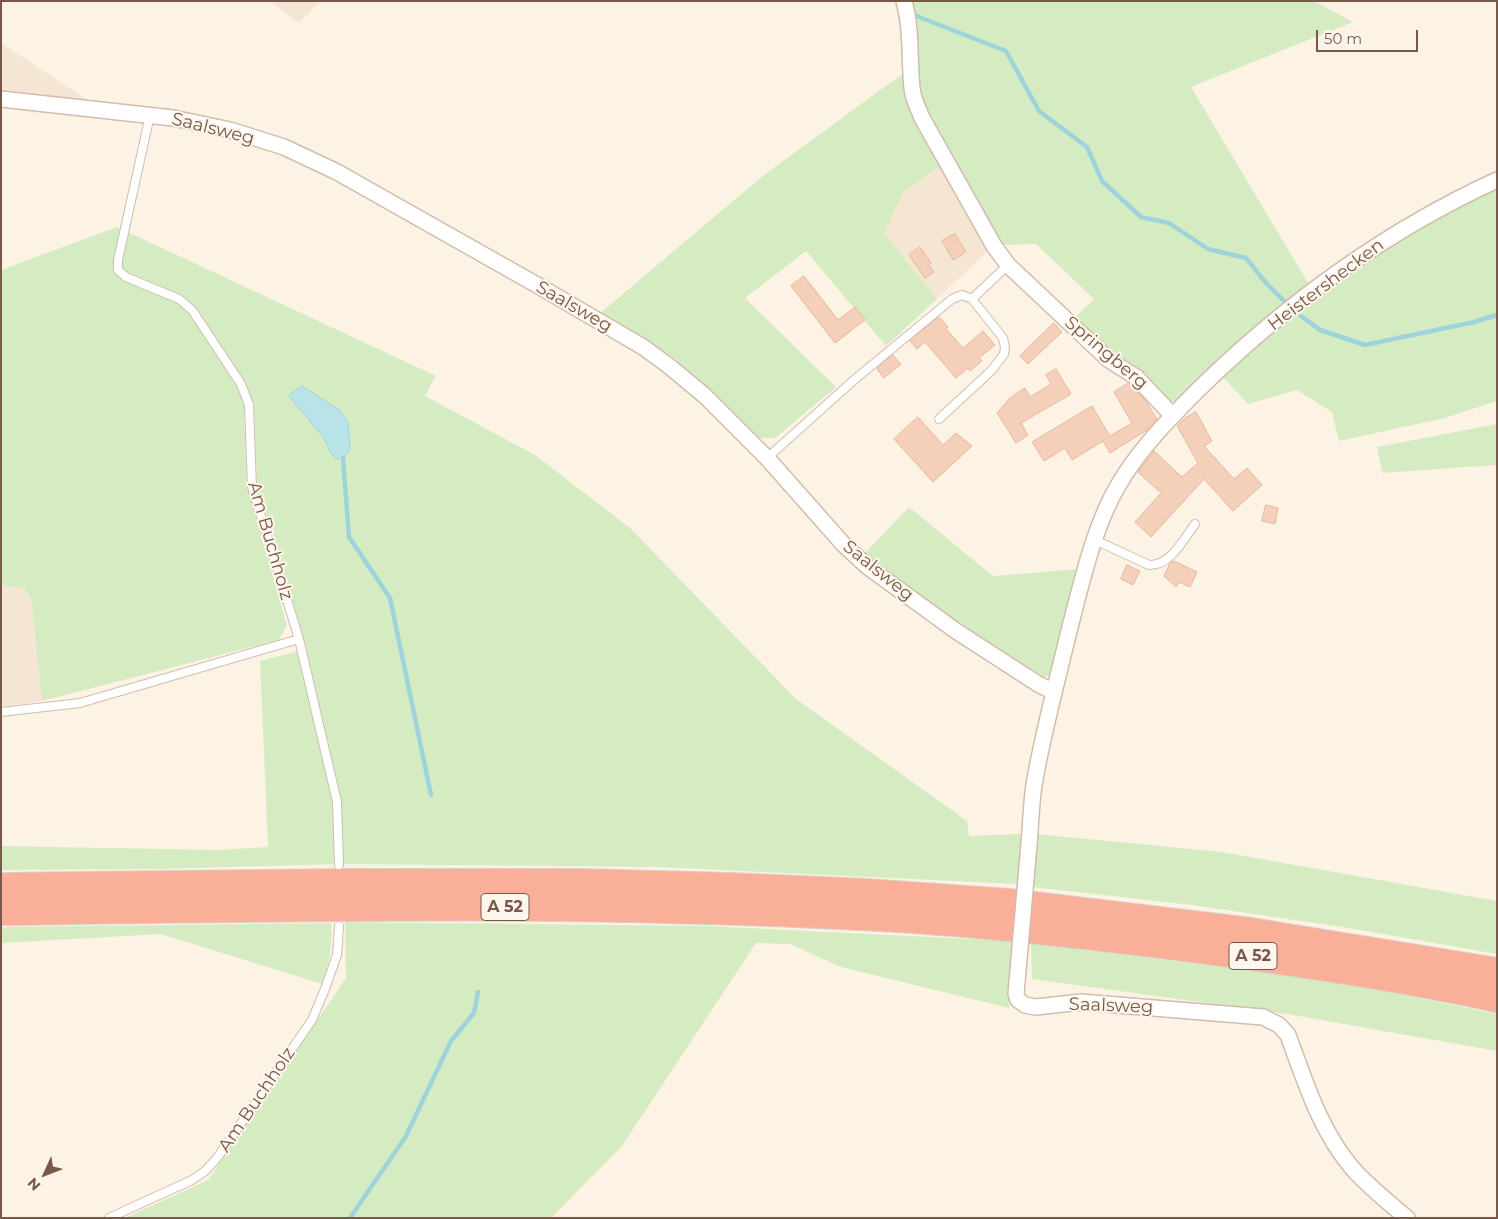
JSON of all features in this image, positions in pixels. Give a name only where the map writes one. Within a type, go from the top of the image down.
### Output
[{"type":"highway","name":"A 52","points":[[1,887],[346,883],[580,883],[866,893],[1009,903],[1251,932],[1497,972]]},
{"type":"highway","name":"A 52","points":[[1,911],[342,906],[577,907],[728,910],[864,916],[1008,926],[1246,955],[1433,984],[1497,998]]},
{"type":"street","name":"Springberg","points":[[904,1],[911,34],[912,89],[916,103],[922,118],[994,246],[1008,265],[1109,360],[1136,377],[1173,416]]},
{"type":"street","name":"Saalsweg","points":[[1,98],[173,118],[230,130],[284,147],[337,172],[643,347],[669,366],[705,396],[767,458],[844,546],[956,631],[1038,684],[1054,690],[1034,781],[1016,994],[1018,1000],[1025,1005],[1036,1007],[1081,1002],[1263,1017],[1279,1025],[1288,1035],[1316,1110],[1335,1145],[1352,1168],[1369,1186],[1407,1218]]},
{"type":"street","name":"Heistershecken","points":[[1173,416],[1236,353],[1316,288],[1378,244],[1460,197],[1497,180]]},
{"type":"street","points":[[1054,690],[1077,600],[1100,525],[1118,485],[1141,453],[1173,416]]},
{"type":"lane","name":"Am Buchholz","points":[[150,116],[118,260],[118,270],[126,277],[179,299],[192,310],[241,384],[249,405],[252,487],[298,639],[337,802],[339,864]]},
{"type":"lane","points":[[972,299],[1008,265]]},
{"type":"lane","points":[[767,458],[854,380],[952,299],[962,295],[972,299],[1003,338],[1004,354],[992,370],[939,420]]},
{"type":"lane","points":[[1095,540],[1155,566],[1176,551],[1194,524]]},
{"type":"lane","points":[[1,712],[80,703],[298,639]]},
{"type":"lane","name":"Am Buchholz","points":[[109,1218],[192,1180],[205,1171],[217,1158],[312,1020],[337,956],[339,926]]},
{"type":"shaded area","points":[[269,1],[321,1],[299,23]]},
{"type":"shaded area","points":[[1,43],[89,101],[39,96],[1,89]]},
{"type":"shaded area","points":[[943,164],[990,249],[937,299],[884,233],[904,192]]},
{"type":"shaded area","points":[[1,585],[24,588],[31,599],[42,701],[1,707]]},
{"type":"green space","points":[[909,1],[1314,1],[1353,22],[1191,87],[1310,286],[1179,401],[1169,401],[1071,321],[1094,299],[1036,244],[1002,245],[921,104]]},
{"type":"green space","points":[[905,72],[943,164],[904,192],[884,233],[937,299],[886,346],[806,251],[745,298],[836,387],[775,438],[759,438],[675,358],[599,314],[764,175]]},
{"type":"green space","points":[[1497,187],[1497,401],[1445,418],[1339,441],[1332,412],[1297,390],[1248,404],[1219,373],[1338,279],[1423,225]]},
{"type":"green space","points":[[117,227],[436,376],[425,396],[535,455],[630,528],[796,699],[967,821],[969,836],[1022,834],[1019,884],[656,867],[345,864],[160,869],[1,870],[1,846],[217,850],[268,847],[260,661],[307,649],[257,484],[254,402],[244,415],[247,486],[287,625],[279,640],[42,701],[31,599],[24,588],[1,585],[1,270]]},
{"type":"green space","points":[[1497,424],[1497,465],[1382,473],[1377,447]]},
{"type":"green space","points":[[909,507],[993,576],[1078,569],[1052,674],[1044,677],[964,628],[864,554]]},
{"type":"green space","points":[[1036,834],[1222,852],[1497,901],[1497,954],[1349,928],[1192,905],[1032,887]]},
{"type":"green space","points":[[345,922],[708,926],[1012,941],[1009,1008],[841,967],[790,944],[756,943],[622,1146],[551,1218],[125,1218],[208,1180],[346,978]]},
{"type":"green space","points":[[332,923],[330,956],[322,984],[161,934],[1,943],[1,927]]},
{"type":"green space","points":[[1031,943],[1342,982],[1497,1014],[1497,1051],[1287,1014],[1032,979]]},
{"type":"water","points":[[302,386],[338,409],[348,422],[350,449],[343,458],[336,459],[324,438],[289,396]]},
{"type":"building","points":[[955,234],[966,252],[953,260],[942,241]]},
{"type":"building","points":[[920,247],[931,263],[929,265],[934,272],[925,278],[909,255]]},
{"type":"building","points":[[804,276],[838,320],[855,307],[865,320],[835,343],[791,286]]},
{"type":"building","points":[[939,317],[948,327],[946,329],[963,348],[983,331],[995,345],[979,358],[982,361],[970,371],[968,368],[956,378],[925,342],[917,349],[910,341]]},
{"type":"building","points":[[1054,323],[1062,332],[1028,364],[1020,356]]},
{"type":"building","points":[[893,355],[901,364],[884,378],[877,369]]},
{"type":"building","points":[[1056,369],[1071,394],[1021,423],[1028,435],[1016,443],[997,413],[1010,398],[1025,388],[1030,397],[1051,384],[1046,375]]},
{"type":"building","points":[[1129,383],[1145,400],[1157,419],[1147,430],[1110,453],[1103,441],[1072,460],[1065,448],[1044,461],[1032,442],[1092,406],[1110,436],[1132,423],[1114,392]]},
{"type":"building","points":[[1196,412],[1212,441],[1204,446],[1234,479],[1247,468],[1262,485],[1233,511],[1204,479],[1151,537],[1135,522],[1161,493],[1138,472],[1154,451],[1182,477],[1198,463],[1177,426],[1185,418]]},
{"type":"building","points":[[918,417],[943,445],[956,433],[972,446],[933,482],[894,439]]},
{"type":"building","points":[[1266,505],[1278,508],[1275,524],[1262,521]]},
{"type":"building","points":[[1174,561],[1197,572],[1190,587],[1179,582],[1176,587],[1164,576],[1170,563]]},
{"type":"building","points":[[1127,565],[1140,571],[1133,585],[1121,579]]},
{"type":"waterway","points":[[914,15],[1006,51],[1039,111],[1087,147],[1102,181],[1141,217],[1169,223],[1208,249],[1246,258],[1266,283],[1287,304]]},
{"type":"waterway","points":[[1301,316],[1320,330],[1365,345],[1474,322],[1497,315]]},
{"type":"waterway","points":[[343,458],[349,537],[390,598],[431,795]]},
{"type":"waterway","points":[[350,1218],[406,1136],[451,1041],[474,1013],[478,992]]}]
